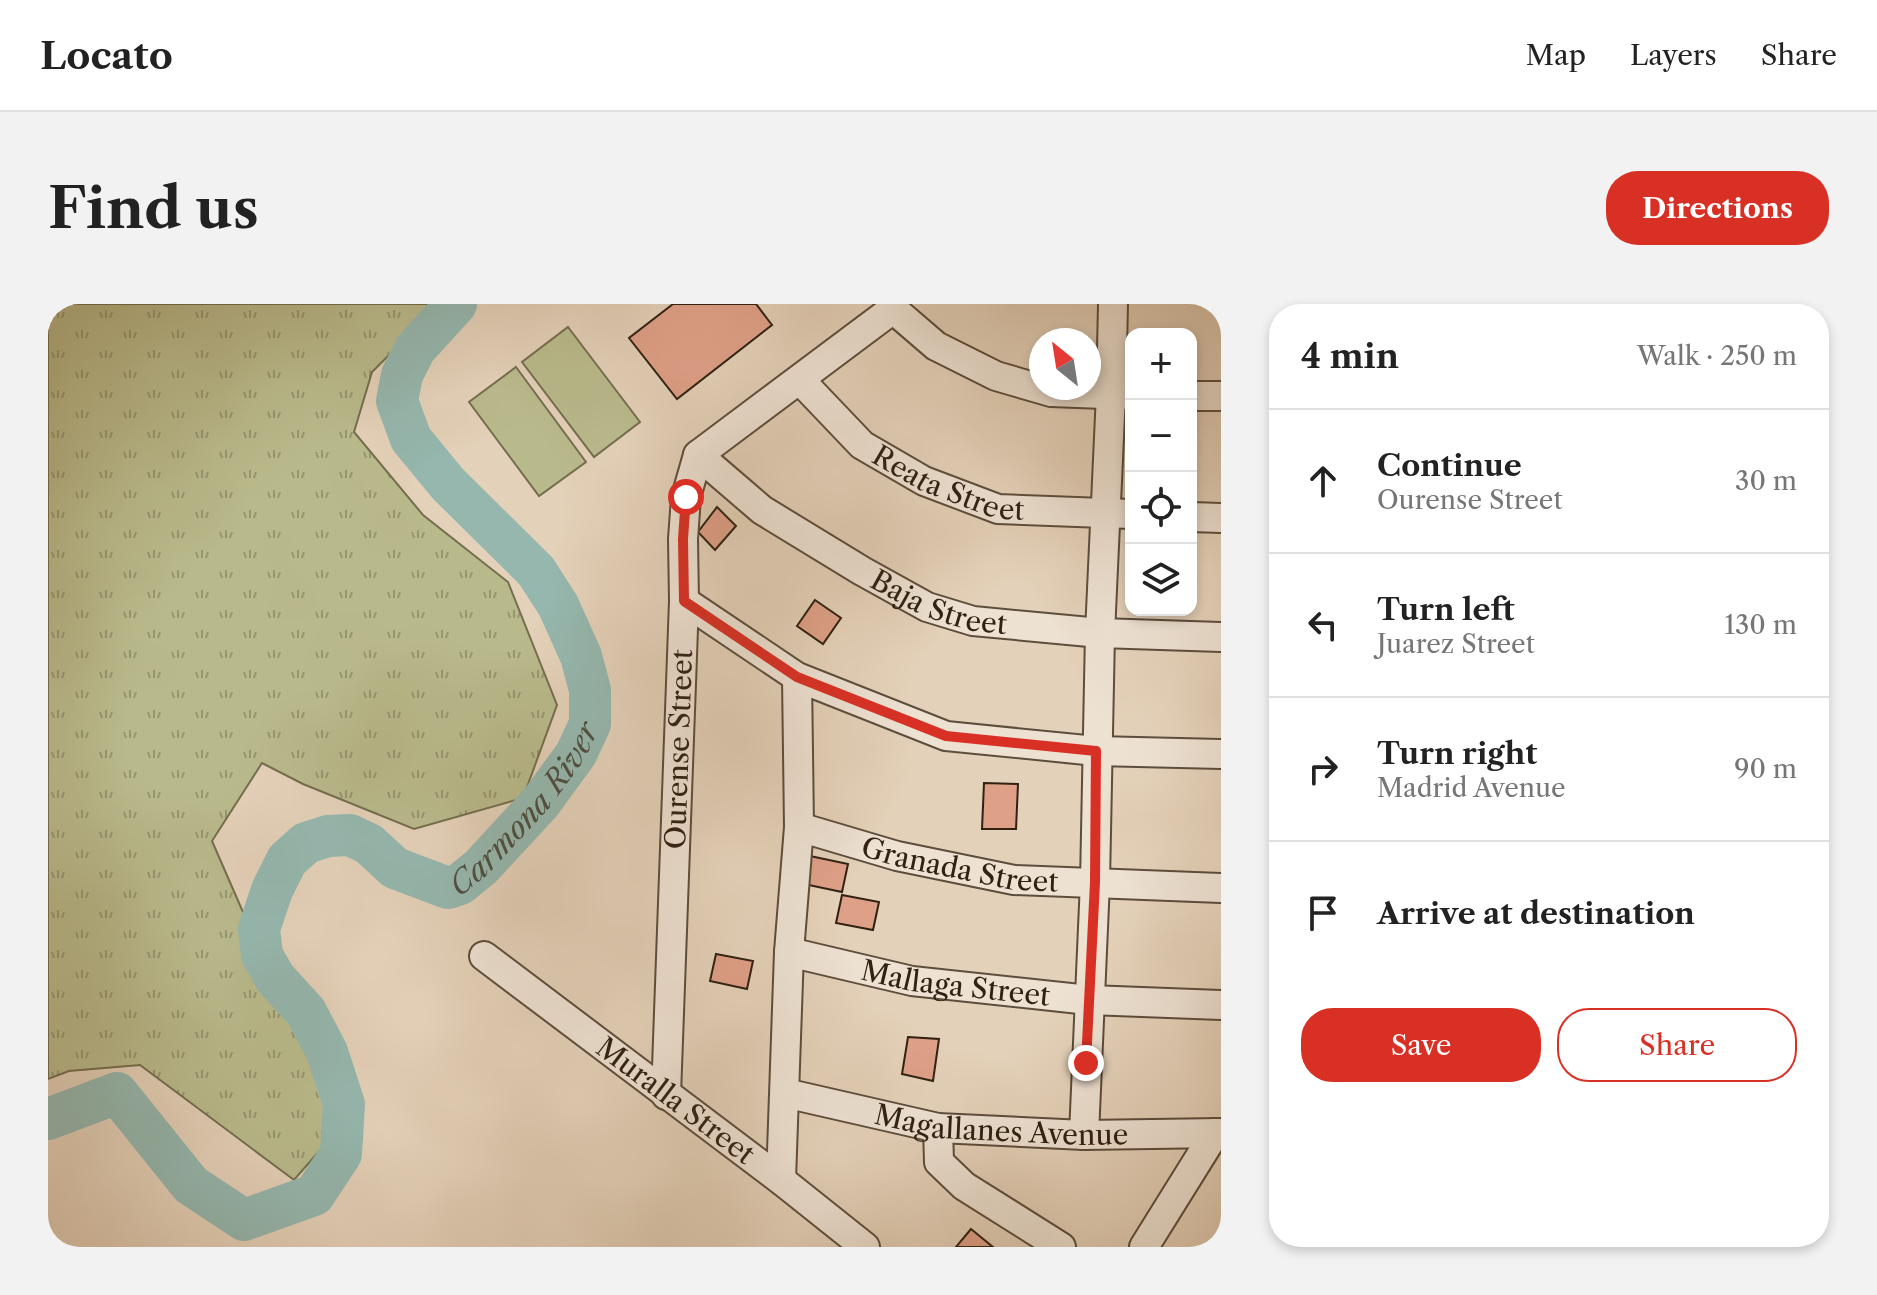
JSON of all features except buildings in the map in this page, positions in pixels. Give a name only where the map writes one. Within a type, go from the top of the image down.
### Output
[{"type":"street","points":[[1084,1135],[1095,882],[1100,633],[1118,514],[1121,395],[1113,304]]},
{"type":"street","points":[[698,455],[800,380],[891,307],[936,346],[996,376],[1051,392],[1121,395]]},
{"type":"street","name":"Reata Street","points":[[800,380],[862,445],[924,481],[998,509],[1118,514]]},
{"type":"street","points":[[1197,396],[1221,396]]},
{"type":"street","name":"Ourense Street","points":[[666,1095],[684,601],[683,539],[686,497],[698,455]]},
{"type":"street","name":"Baja Street","points":[[698,455],[762,510],[927,607],[973,621],[1100,633],[1221,637]]},
{"type":"street","points":[[1197,517],[1221,518]]},
{"type":"street","points":[[684,601],[797,677],[946,736],[1096,751],[1221,754]]},
{"type":"street","points":[[781,1180],[789,952],[799,827],[797,677]]},
{"type":"street","name":"Granada Street","points":[[799,827],[897,856],[1014,880],[1221,888]]},
{"type":"street","name":"Mallaga Street","points":[[789,952],[912,981],[1089,1000],[1221,1005]]},
{"type":"street","name":"Muralla Street","points":[[484,956],[865,1247]]},
{"type":"street","name":"Magallanes Avenue","points":[[785,1093],[938,1128],[1084,1135],[1218,1133]]},
{"type":"street","points":[[938,1128],[939,1162],[964,1186],[1061,1247]]},
{"type":"street","points":[[1144,1247],[1218,1133]]},
{"type":"green space","points":[[48,304],[440,304],[372,372],[354,432],[423,515],[508,582],[557,705],[523,798],[414,829],[303,784],[262,763],[212,841],[246,919],[296,1006],[320,1077],[343,1124],[294,1180],[140,1065],[69,1071],[48,1079]]},
{"type":"green space","points":[[568,327],[640,422],[594,457],[522,362]]},
{"type":"green space","points":[[516,367],[586,462],[539,496],[469,402]]},
{"type":"waterway","name":"Carmona River","points":[[48,1119],[117,1093],[191,1185],[244,1220],[314,1195],[341,1154],[344,1104],[327,1052],[306,1012],[275,978],[262,955],[259,929],[272,890],[287,860],[306,843],[328,836],[350,835],[369,844],[395,868],[448,888],[460,884],[481,867],[541,802],[576,754],[590,724],[590,690],[581,656],[558,605],[536,571],[448,484],[411,439],[397,401],[402,375],[415,349],[456,304]]},
{"type":"route","points":[[686,497],[684,601],[797,677],[946,736],[1096,751],[1095,882],[1086,1063]]}]
